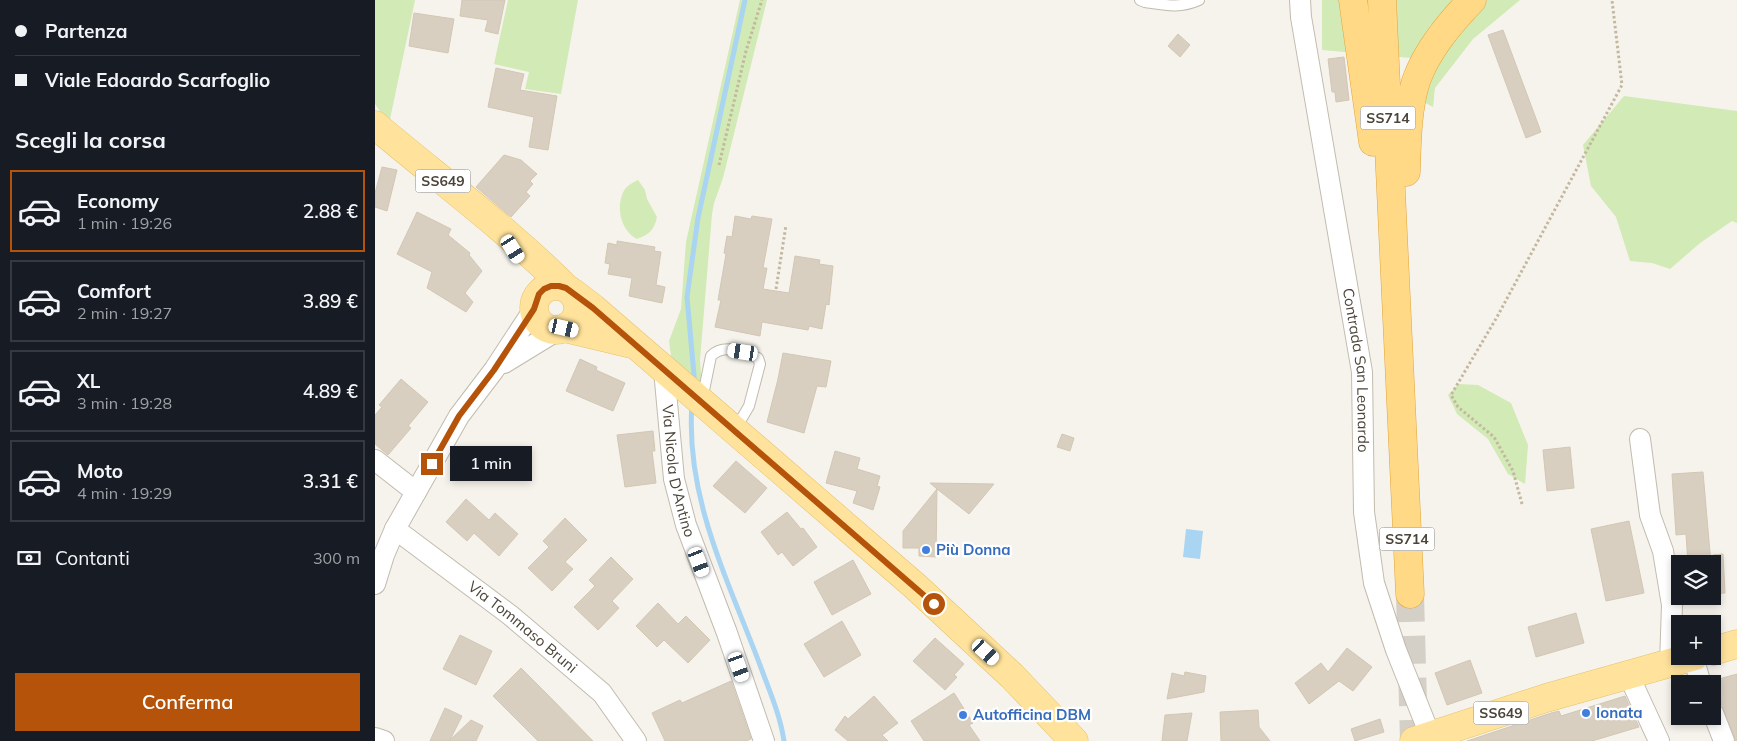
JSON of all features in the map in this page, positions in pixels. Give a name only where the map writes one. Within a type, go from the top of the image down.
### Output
[{"type":"highway","points":[[1353,0],[1371,129],[1378,204],[1393,237]]},
{"type":"highway","name":"SS714","points":[[1382,0],[1409,594]]},
{"type":"highway","points":[[1393,237],[1405,200],[1410,113],[1416,82],[1427,58],[1447,27],[1472,0]]},
{"type":"main road","name":"SS649","points":[[378,125],[533,255],[569,290],[593,308],[900,573],[1012,676],[1074,741]]},
{"type":"main road","name":"SS649","points":[[498,225],[520,261],[539,322],[551,329],[561,329],[635,345]]},
{"type":"main road","points":[[535,305],[539,294],[544,289],[551,286],[569,290],[578,305],[578,312],[571,324],[561,329]]},
{"type":"main road","name":"SS649","points":[[1721,649],[1737,644]]},
{"type":"main road","name":"SS649","points":[[1422,738],[1546,698],[1671,664]]},
{"type":"main road","name":"SS649","points":[[1035,701],[1092,741]]},
{"type":"street","name":"Contrada San Leonardo","points":[[1300,0],[1301,16],[1362,372],[1364,512],[1374,583],[1397,650],[1422,738]]},
{"type":"street","points":[[375,584],[384,555],[395,530],[459,416],[494,370],[535,305]]},
{"type":"street","points":[[494,370],[530,346],[561,329]]},
{"type":"street","name":"Via Nicola D'Antino","points":[[672,376],[674,479],[686,526],[727,633],[764,741]]},
{"type":"street","points":[[1641,439],[1650,515],[1663,551],[1672,606],[1676,615]]},
{"type":"street","points":[[375,460],[417,492]]},
{"type":"street","name":"Via Tommaso Bruni","points":[[395,530],[510,615],[602,693],[636,741]]},
{"type":"street","points":[[1629,676],[1659,741]]},
{"type":"street","points":[[1718,725],[1724,741]]},
{"type":"street","points":[[375,738],[384,741]]},
{"type":"lane","points":[[1140,0],[1178,6],[1199,0]]},
{"type":"lane","points":[[706,407],[711,356],[717,351],[726,349],[743,352],[758,358],[760,364],[749,406],[734,431]]},
{"type":"path","points":[[719,165],[746,51],[762,0]]},
{"type":"path","points":[[1522,504],[1513,471],[1495,438],[1458,407],[1451,395],[1497,317],[1622,85],[1613,0]]},
{"type":"path","points":[[776,289],[786,225]]},
{"type":"green space","points":[[375,0],[415,0],[389,124],[375,104]]},
{"type":"green space","points":[[508,0],[578,0],[561,94],[525,89],[529,72],[494,64]]},
{"type":"green space","points":[[740,0],[767,0],[723,178],[712,214],[700,360],[702,387],[672,363],[669,341],[681,309],[686,242]]},
{"type":"green space","points":[[1322,0],[1456,0],[1430,26],[1411,58],[1322,50]]},
{"type":"green space","points":[[1487,0],[1520,0],[1473,39],[1435,88],[1433,107],[1420,100],[1455,33]]},
{"type":"green space","points":[[1624,96],[1737,111],[1737,223],[1732,221],[1700,243],[1670,269],[1652,263],[1630,261],[1616,217],[1591,186],[1583,145]]},
{"type":"green space","points":[[638,180],[645,190],[647,199],[657,217],[651,231],[637,239],[631,235],[623,223],[620,202],[625,189]]},
{"type":"green space","points":[[1459,384],[1478,385],[1511,403],[1528,445],[1525,484],[1508,474],[1488,439],[1457,414],[1448,395]]},
{"type":"water","points":[[1186,529],[1203,531],[1200,559],[1183,557]]},
{"type":"building","points":[[462,0],[505,0],[498,34],[485,31],[488,20],[460,16]]},
{"type":"building","points":[[414,13],[454,19],[448,53],[409,46]]},
{"type":"building","points":[[1503,30],[1541,132],[1526,138],[1488,35]]},
{"type":"building","points":[[1178,34],[1190,45],[1180,57],[1168,46]]},
{"type":"building","points":[[1344,57],[1349,100],[1336,102],[1335,92],[1332,92],[1328,59]]},
{"type":"building","points":[[496,68],[524,74],[520,90],[557,96],[548,150],[529,147],[534,117],[488,107]]},
{"type":"building","points":[[504,155],[521,160],[537,174],[530,181],[533,184],[526,192],[530,196],[511,217],[476,187]]},
{"type":"building","points":[[382,167],[397,170],[387,211],[375,207],[375,193]]},
{"type":"building","points":[[417,212],[451,229],[448,235],[470,253],[469,255],[482,271],[465,293],[473,302],[466,312],[427,288],[432,272],[397,254]]},
{"type":"building","points":[[735,216],[751,219],[752,216],[772,219],[763,268],[767,268],[763,289],[789,293],[795,256],[820,260],[819,264],[833,266],[829,305],[826,304],[822,329],[809,326],[808,330],[762,322],[760,336],[715,327],[721,300],[718,300],[726,254],[724,253],[727,236],[732,237]]},
{"type":"building","points":[[617,241],[655,247],[654,251],[661,252],[656,285],[665,287],[662,303],[629,296],[632,278],[608,274],[610,264],[605,263],[608,243],[617,245]]},
{"type":"building","points":[[783,353],[831,361],[826,387],[817,386],[804,433],[767,422]]},
{"type":"building","points":[[580,359],[597,367],[596,370],[625,383],[613,411],[566,391]]},
{"type":"building","points":[[401,379],[428,402],[408,426],[411,428],[388,455],[375,444],[375,415],[382,407],[379,405]]},
{"type":"building","points":[[653,431],[655,451],[652,451],[656,483],[625,487],[617,435]]},
{"type":"building","points":[[1062,434],[1074,438],[1070,451],[1057,447]]},
{"type":"building","points":[[1570,447],[1574,488],[1547,491],[1543,450]]},
{"type":"building","points":[[835,451],[860,458],[857,469],[880,476],[877,486],[880,487],[873,510],[853,503],[857,491],[826,483]]},
{"type":"building","points":[[736,461],[767,488],[745,513],[713,486]]},
{"type":"building","points":[[1703,472],[1710,555],[1687,555],[1686,534],[1676,535],[1672,474]]},
{"type":"building","points":[[930,483],[994,484],[969,514]]},
{"type":"building","points":[[937,489],[936,557],[919,556],[919,548],[903,548],[903,531]]},
{"type":"building","points":[[466,499],[489,520],[495,513],[518,534],[499,556],[474,533],[467,541],[446,522]]},
{"type":"building","points":[[787,512],[801,529],[803,528],[817,547],[793,566],[782,552],[778,555],[761,532]]},
{"type":"building","points":[[565,518],[587,540],[565,562],[573,569],[552,591],[528,568],[549,547],[543,541]]},
{"type":"building","points":[[1629,521],[1644,593],[1606,601],[1591,529]]},
{"type":"building","points":[[1723,554],[1725,593],[1721,593],[1721,555],[1713,555]]},
{"type":"building","points":[[611,557],[633,579],[612,601],[619,608],[598,630],[574,607],[595,586],[589,580]]},
{"type":"building","points":[[853,560],[871,594],[832,615],[814,582]]},
{"type":"building","points":[[658,603],[678,624],[686,616],[710,640],[688,663],[664,640],[657,647],[636,626]]},
{"type":"building","points":[[1576,613],[1584,643],[1536,657],[1528,627]]},
{"type":"building","points":[[842,621],[861,655],[824,677],[804,644]]},
{"type":"building","points":[[460,635],[492,651],[476,685],[443,669]]},
{"type":"building","points":[[935,638],[964,664],[954,675],[957,677],[945,690],[913,661]]},
{"type":"building","points":[[1347,648],[1372,667],[1353,691],[1339,681],[1309,704],[1295,683],[1321,663],[1328,672]]},
{"type":"building","points":[[1470,660],[1482,693],[1447,705],[1435,673]]},
{"type":"building","points":[[521,668],[593,741],[538,741],[493,696]]},
{"type":"building","points":[[1185,672],[1206,676],[1204,692],[1167,699],[1172,673],[1184,676]]},
{"type":"building","points":[[1737,674],[1737,741],[1721,702],[1721,678]]},
{"type":"building","points":[[731,681],[751,739],[746,741],[665,741],[652,713],[680,700],[682,703]]},
{"type":"building","points":[[954,693],[973,723],[969,725],[980,741],[924,741],[911,721]]},
{"type":"building","points":[[874,696],[898,723],[882,735],[888,741],[848,741],[835,730],[845,716],[848,719]]},
{"type":"building","points":[[1625,696],[1639,727],[1592,741],[1467,741],[1551,713],[1559,711],[1561,716]]},
{"type":"building","points":[[445,708],[462,716],[450,740],[471,720],[483,726],[476,741],[430,741]]},
{"type":"building","points":[[1258,710],[1259,727],[1270,741],[1221,741],[1220,712]]},
{"type":"building","points":[[1192,713],[1187,741],[1162,741],[1165,715]]},
{"type":"building","points":[[1380,719],[1384,732],[1355,741],[1351,729]]},
{"type":"waterway","points":[[694,383],[687,297],[698,218],[745,0]]},
{"type":"waterway","points":[[692,404],[695,472],[711,538],[774,702],[784,741]]},
{"type":"tunnel","points":[[1410,594],[1414,741]]},
{"type":"place","name":"Più Donna","points":[[926,550]]},
{"type":"place","name":"Ionata","points":[[1586,713]]},
{"type":"place","name":"Autofficina DBM","points":[[963,715]]},
{"type":"route","points":[[432,464],[459,416],[494,370],[534,309],[535,301],[539,294],[551,286],[559,286],[566,288],[593,308],[934,604]]}]
